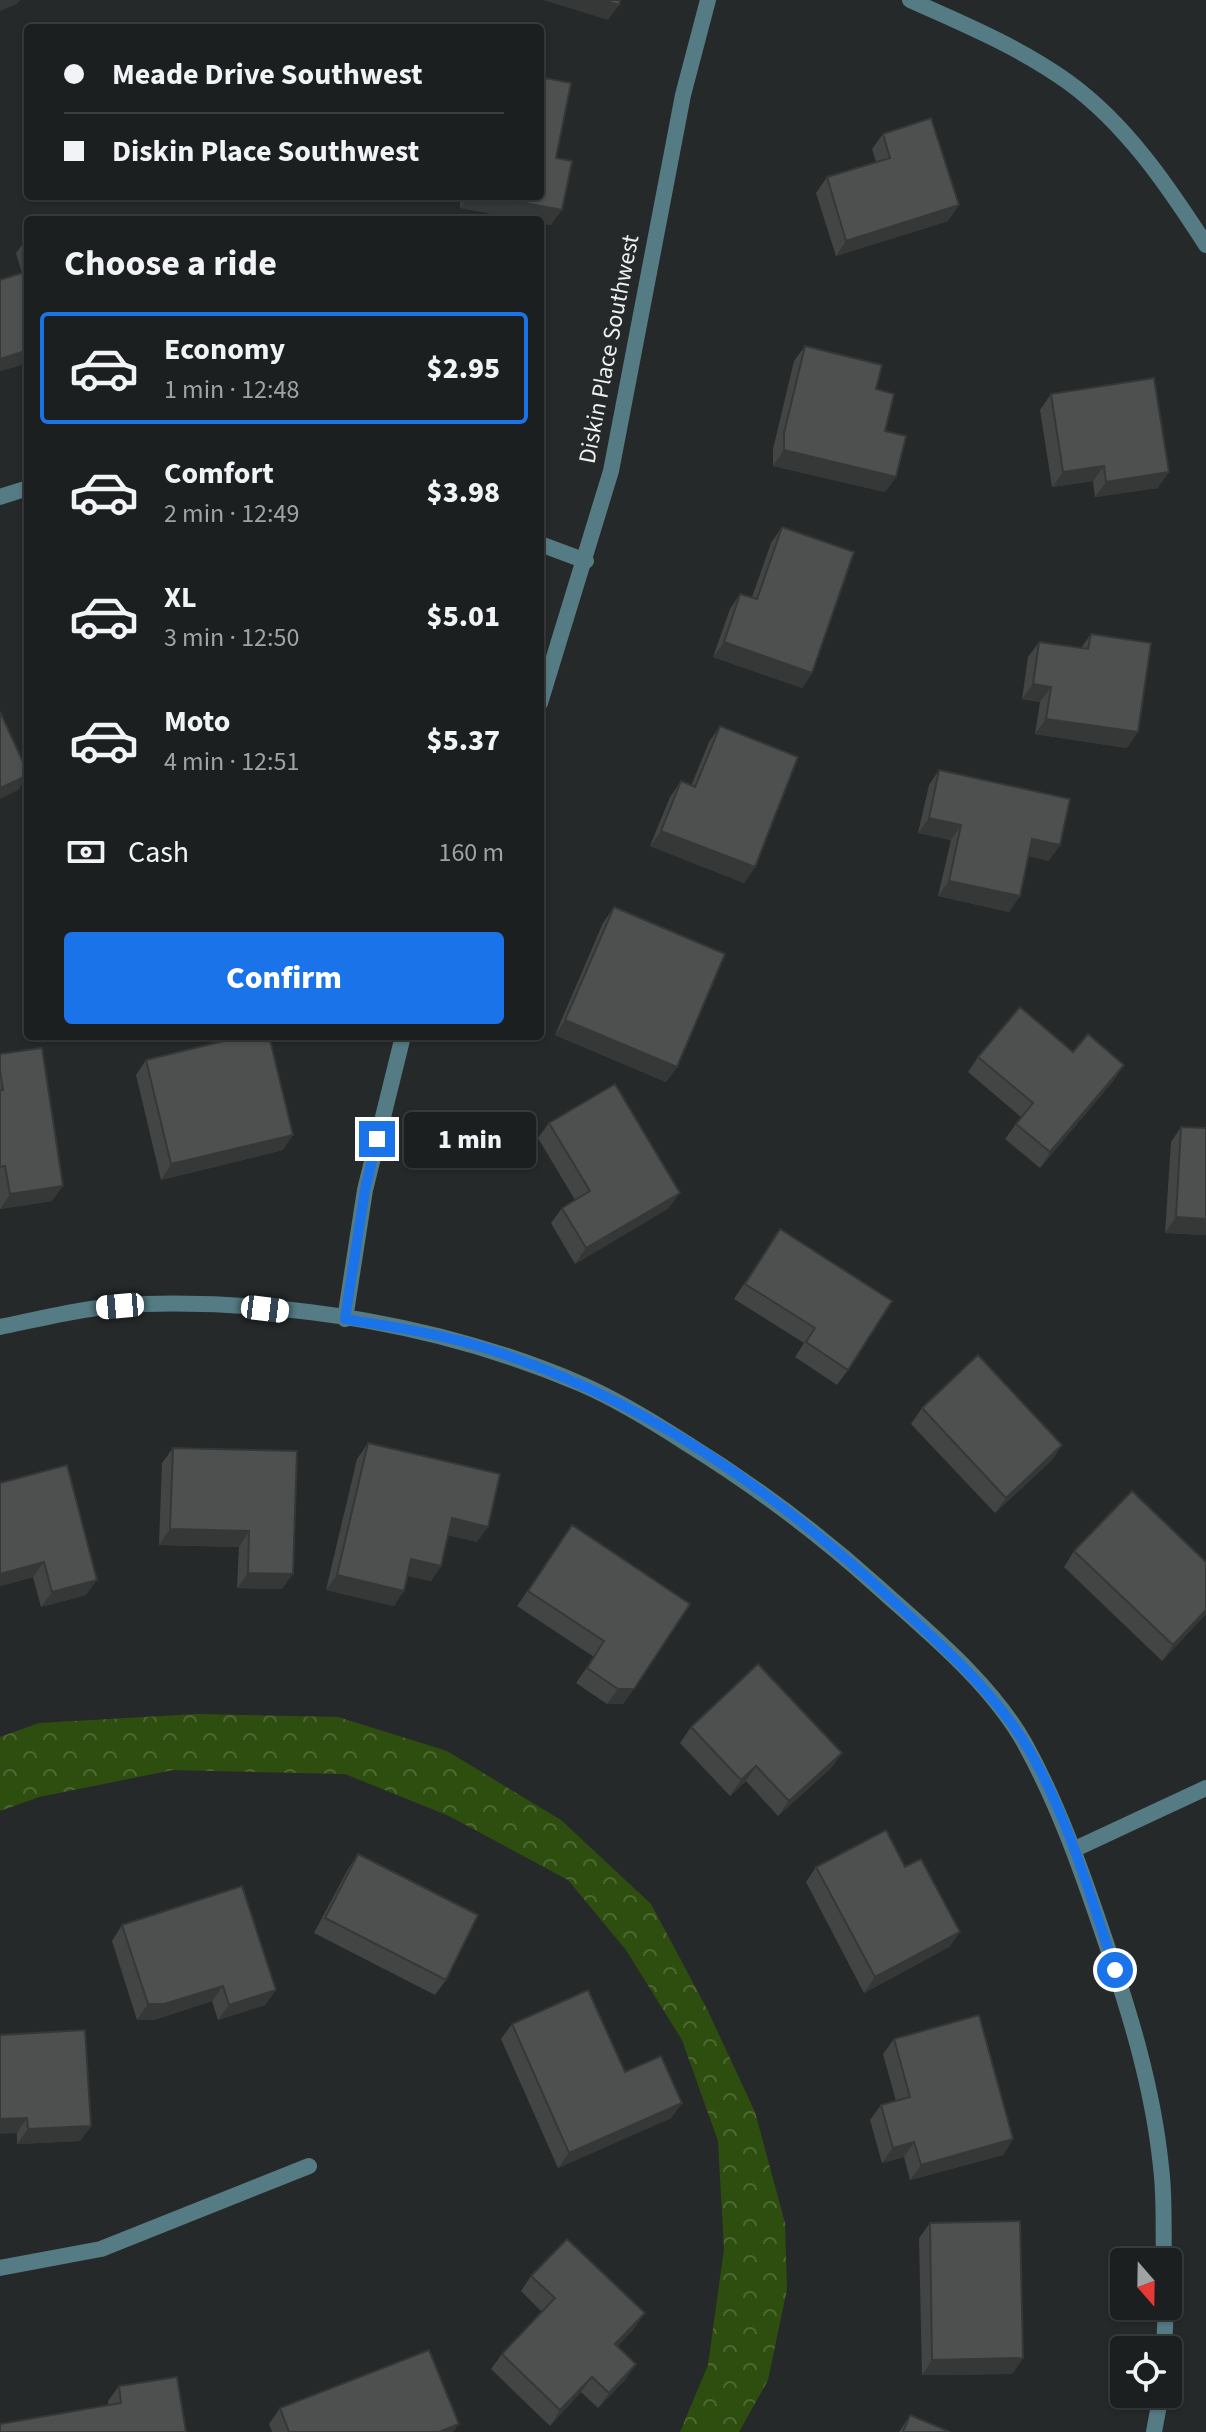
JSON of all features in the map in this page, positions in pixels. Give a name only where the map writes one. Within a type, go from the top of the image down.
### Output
[{"type":"street","name":"Diskin Place Southwest","points":[[544,691],[611,471],[683,95],[708,0]]},
{"type":"street","points":[[910,0],[992,36],[1069,83],[1143,153],[1206,245]]},
{"type":"street","points":[[0,497],[24,489]]},
{"type":"street","points":[[544,545],[586,561]]},
{"type":"street","points":[[345,1319],[365,1190],[402,1040]]},
{"type":"street","points":[[0,1327],[72,1311],[144,1304],[265,1309],[345,1319],[486,1348],[582,1384],[629,1407],[764,1491],[817,1531],[930,1635],[984,1690],[1023,1740],[1075,1849],[1125,1997],[1147,2080],[1162,2168],[1164,2248]]},
{"type":"street","points":[[1075,1849],[1206,1788]]},
{"type":"street","points":[[0,2268],[101,2249],[309,2166]]},
{"type":"street","points":[[1154,2432],[1158,2408]]},
{"type":"green space","points":[[197,1714],[338,1717],[447,1751],[561,1820],[651,1904],[707,2009],[755,2112],[785,2223],[787,2289],[768,2380],[739,2432],[680,2432],[708,2365],[724,2249],[718,2141],[682,2040],[626,1950],[568,1880],[449,1816],[345,1774],[173,1770],[39,1797],[0,1811],[0,1737],[39,1723]]},
{"type":"building","points":[[603,0],[620,0],[619,5]]},
{"type":"building","points":[[544,78],[571,83],[556,158],[572,161],[562,210],[509,200],[544,200]]},
{"type":"building","points":[[931,118],[959,205],[846,241],[827,177],[890,158],[883,134]]},
{"type":"building","points":[[24,272],[24,351],[0,359],[0,280]]},
{"type":"building","points":[[805,346],[882,365],[876,389],[894,394],[885,431],[906,436],[896,477],[784,450],[784,433]]},
{"type":"building","points":[[1154,378],[1169,472],[1106,482],[1104,466],[1063,472],[1051,394]]},
{"type":"building","points":[[782,527],[854,552],[812,673],[724,642],[740,594],[757,599]]},
{"type":"building","points":[[1091,634],[1151,643],[1138,732],[1046,719],[1051,687],[1033,684],[1039,642],[1088,649]]},
{"type":"building","points":[[0,712],[24,764],[24,777],[0,788]]},
{"type":"building","points":[[720,726],[798,757],[755,867],[661,831],[681,781],[695,787]]},
{"type":"building","points":[[939,770],[1070,799],[1060,845],[1032,839],[1020,896],[949,881],[961,825],[929,818]]},
{"type":"building","points":[[614,907],[725,954],[677,1067],[565,1020]]},
{"type":"building","points":[[1020,1007],[1073,1052],[1088,1034],[1124,1065],[1050,1152],[1016,1124],[1033,1103],[978,1057]]},
{"type":"building","points":[[228,1040],[270,1040],[293,1135],[171,1164],[146,1060]]},
{"type":"building","points":[[42,1048],[63,1186],[10,1194],[5,1166],[0,1167],[0,1090],[3,1090],[0,1054]]},
{"type":"building","points":[[615,1084],[680,1193],[586,1248],[562,1208],[590,1191],[549,1123]]},
{"type":"building","points":[[1181,1127],[1206,1128],[1206,1219],[1176,1217]]},
{"type":"building","points":[[780,1229],[892,1301],[848,1370],[806,1342],[815,1328],[745,1284]]},
{"type":"building","points":[[978,1355],[1062,1445],[1006,1498],[922,1408]]},
{"type":"building","points":[[368,1443],[500,1474],[488,1527],[452,1518],[441,1566],[411,1559],[404,1591],[337,1575]]},
{"type":"building","points":[[173,1448],[297,1451],[293,1574],[248,1573],[249,1531],[170,1529]]},
{"type":"building","points":[[67,1465],[97,1580],[52,1592],[44,1562],[0,1574],[0,1483]]},
{"type":"building","points":[[1132,1491],[1206,1562],[1206,1610],[1173,1645],[1074,1551]]},
{"type":"building","points":[[572,1525],[690,1604],[634,1689],[618,1689],[587,1668],[604,1641],[528,1591]]},
{"type":"building","points":[[758,1664],[842,1753],[789,1801],[756,1766],[741,1780],[691,1727]]},
{"type":"building","points":[[886,1830],[905,1867],[921,1859],[960,1932],[875,1977],[816,1867]]},
{"type":"building","points":[[358,1854],[478,1915],[446,1980],[325,1918]]},
{"type":"building","points":[[242,1886],[276,1990],[229,2005],[223,1986],[164,2004],[148,2004],[122,1925]]},
{"type":"building","points":[[588,1990],[625,2072],[661,2056],[682,2103],[569,2153],[512,2024]]},
{"type":"building","points":[[979,2015],[1013,2139],[921,2165],[914,2142],[893,2148],[881,2105],[910,2097],[894,2039]]},
{"type":"building","points":[[85,2030],[91,2126],[28,2129],[27,2118],[0,2119],[0,2035]]},
{"type":"building","points":[[1020,2221],[1023,2358],[932,2360],[930,2223]]},
{"type":"building","points":[[567,2239],[645,2313],[615,2344],[636,2364],[609,2393],[592,2377],[560,2410],[502,2354],[555,2298],[531,2276]]},
{"type":"building","points":[[429,2350],[459,2424],[439,2432],[289,2432],[280,2408]]},
{"type":"building","points":[[177,2377],[186,2432],[0,2432],[0,2424],[121,2403],[119,2386]]},
{"type":"building","points":[[910,2415],[950,2432],[903,2432]]},
{"type":"route","points":[[377,1139],[365,1190],[345,1319],[409,1329],[486,1348],[582,1384],[629,1407],[764,1491],[817,1531],[930,1635],[984,1690],[1023,1740],[1075,1849],[1115,1970]]}]
